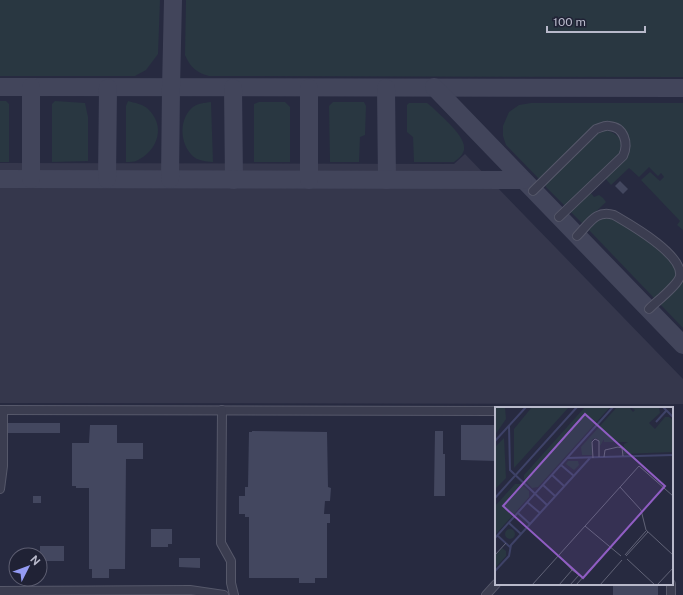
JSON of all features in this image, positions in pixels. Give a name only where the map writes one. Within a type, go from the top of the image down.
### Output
[{"type":"street","points":[[533,191],[596,129],[607,125],[618,128],[624,135],[626,143],[624,156],[559,217]]},
{"type":"street","points":[[577,236],[597,215],[608,213],[614,215],[655,240],[673,257],[680,268],[680,277],[676,283],[649,309]]},
{"type":"street","points":[[0,489],[3,466],[2,410],[495,411]]},
{"type":"street","points":[[222,410],[221,543],[232,561],[231,583],[234,595]]},
{"type":"street","points":[[486,595],[495,585]]},
{"type":"street","points":[[0,591],[190,590],[224,595]]},
{"type":"shaded area","points":[[0,0],[160,0],[158,54],[146,70],[135,76],[0,76]]},
{"type":"shaded area","points":[[186,0],[683,0],[683,77],[209,76],[194,69],[185,55]]},
{"type":"shaded area","points":[[0,101],[6,101],[9,104],[9,162],[0,162]]},
{"type":"shaded area","points":[[55,101],[85,103],[88,117],[88,161],[52,162],[52,104]]},
{"type":"shaded area","points":[[128,101],[146,107],[154,116],[158,130],[155,144],[151,150],[145,156],[132,162],[126,162],[126,106]]},
{"type":"shaded area","points":[[211,102],[213,162],[199,160],[191,154],[184,142],[183,134],[184,119],[193,107],[201,103]]},
{"type":"shaded area","points":[[259,102],[285,102],[290,107],[290,162],[254,162],[254,104]]},
{"type":"shaded area","points":[[333,102],[364,102],[366,106],[365,135],[360,137],[359,162],[330,162],[329,106]]},
{"type":"shaded area","points":[[409,103],[427,103],[458,133],[462,139],[464,150],[457,160],[454,162],[414,162],[413,137],[407,132],[407,105]]},
{"type":"shaded area","points":[[531,103],[683,103],[683,230],[677,225],[680,221],[641,180],[650,172],[660,181],[664,177],[661,173],[658,176],[649,167],[639,177],[629,168],[611,185],[605,178],[625,159],[627,138],[604,124],[540,180],[506,145],[503,136],[503,126],[509,112],[519,105]]},
{"type":"shaded area","points":[[603,130],[614,133],[622,141],[621,155],[566,207],[546,187],[545,183],[598,132]]},
{"type":"shaded area","points":[[465,154],[683,379],[683,404],[0,403],[0,163],[454,164]]},
{"type":"shaded area","points":[[590,192],[594,197],[599,195],[606,202],[583,224],[570,211]]},
{"type":"shaded area","points":[[606,217],[636,232],[648,240],[668,258],[674,266],[677,274],[674,281],[655,299],[588,229],[600,218]]},
{"type":"shaded area","points":[[683,280],[683,328],[660,304]]},
{"type":"building","points":[[620,181],[628,189],[623,194],[615,186]]},
{"type":"building","points":[[8,423],[60,423],[60,433],[8,433]]},
{"type":"building","points":[[90,425],[117,425],[117,443],[143,443],[143,459],[126,459],[125,569],[109,569],[109,578],[92,578],[92,569],[89,569],[89,488],[76,488],[76,486],[72,486],[72,443],[89,443]]},
{"type":"building","points":[[461,425],[495,425],[495,461],[461,460]]},
{"type":"building","points":[[435,431],[443,431],[443,454],[445,454],[445,496],[434,496]]},
{"type":"building","points":[[249,432],[327,432],[328,487],[331,488],[330,501],[325,501],[324,514],[330,514],[330,523],[327,523],[327,578],[315,578],[315,583],[299,583],[299,578],[249,578],[249,517],[245,517],[245,514],[239,514],[239,496],[245,496],[245,487],[248,487]]},
{"type":"building","points":[[33,496],[41,496],[41,503],[33,503]]},
{"type":"building","points":[[151,529],[172,529],[172,544],[168,544],[168,547],[151,547]]},
{"type":"building","points":[[64,546],[64,561],[48,561],[48,547],[40,547]]},
{"type":"building","points":[[179,558],[200,558],[200,568],[179,567]]},
{"type":"building","points":[[613,585],[658,585],[658,595],[613,595]]},
{"type":"taxiway","points":[[170,179],[173,0]]},
{"type":"taxiway","points":[[0,87],[683,88]]},
{"type":"taxiway","points":[[31,87],[31,179]]},
{"type":"taxiway","points":[[434,87],[683,345]]},
{"type":"taxiway","points":[[107,179],[108,88]]},
{"type":"taxiway","points":[[233,88],[234,180]]},
{"type":"taxiway","points":[[309,88],[309,180]]},
{"type":"taxiway","points":[[386,88],[387,180]]},
{"type":"taxiway","points":[[0,179],[523,180]]}]
